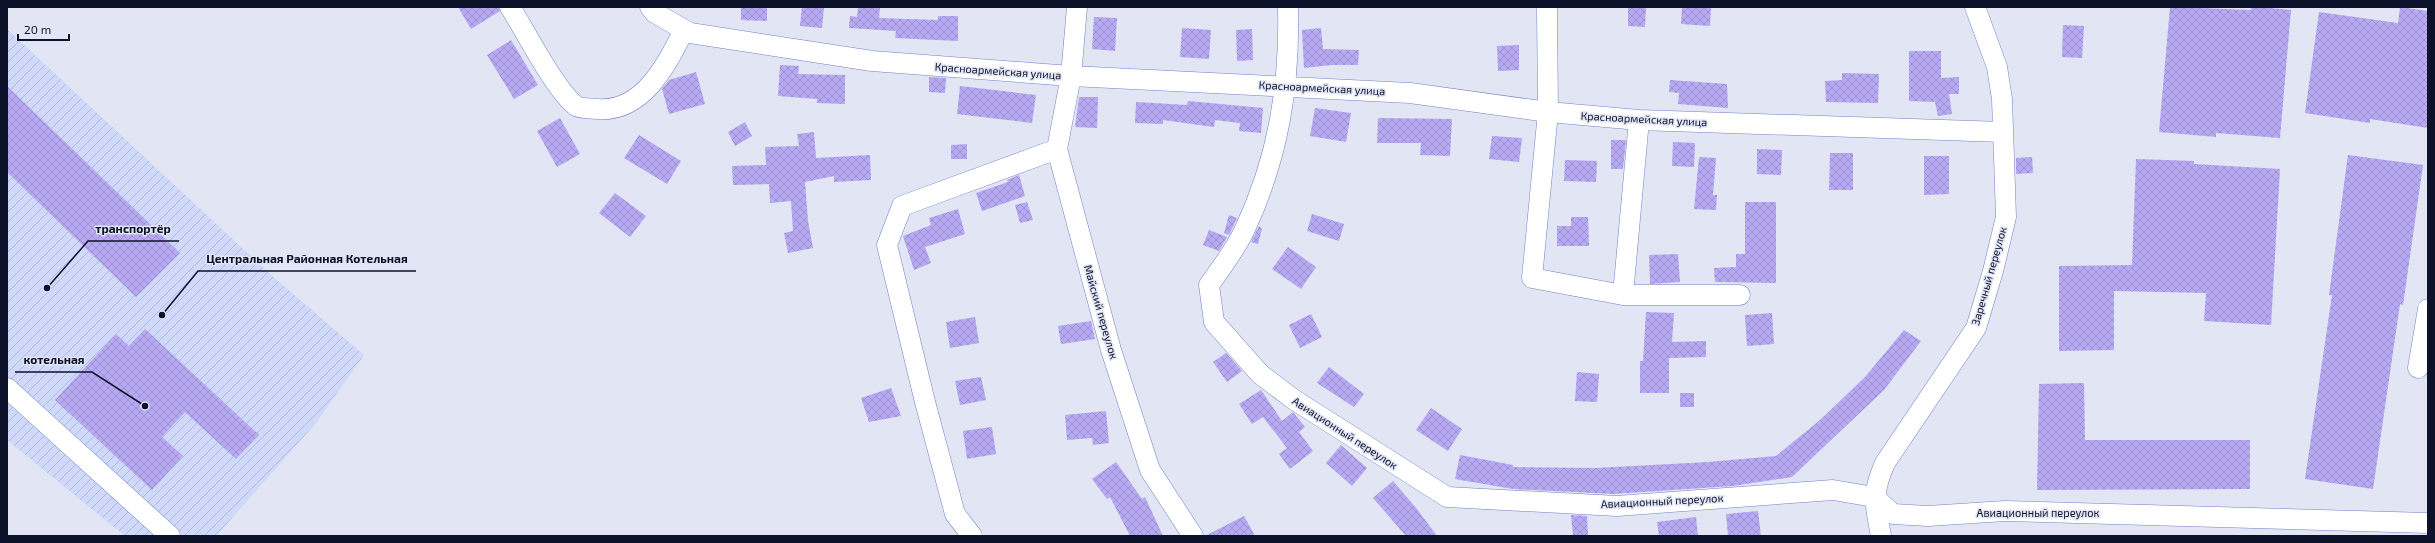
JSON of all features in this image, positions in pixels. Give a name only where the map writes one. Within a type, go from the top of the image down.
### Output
[{"type":"street","points":[[510,7],[560,89],[578,107],[607,110],[629,103],[648,88],[666,66],[684,30]]},
{"type":"street","name":"Майский переулок","points":[[1077,7],[1071,76],[1056,148],[1111,350],[1150,470],[1193,536]]},
{"type":"street","name":"Авиационный переулок","points":[[1288,7],[1287,86],[1271,164],[1244,233],[1209,285],[1214,322],[1260,374],[1293,399],[1447,497],[1617,506],[1833,490],[1874,497],[1893,514],[1921,516],[2005,511],[2423,522]]},
{"type":"street","points":[[1547,7],[1548,112],[1532,278],[1623,295],[1740,295]]},
{"type":"street","name":"Заречный переулок","points":[[1874,497],[1876,484],[1885,463],[1976,328],[1993,271],[2006,217],[2002,99],[1997,67],[1975,7]]},
{"type":"street","name":"Красноармейская улица","points":[[654,9],[690,33],[872,62],[1071,76],[1410,93],[1548,112],[1639,120],[2003,132]]},
{"type":"street","points":[[1623,295],[1639,120]]},
{"type":"street","points":[[972,536],[955,514],[924,402],[887,245],[902,206],[1056,148]]},
{"type":"street","points":[[2418,368],[2428,309]]},
{"type":"street","points":[[7,388],[170,536]]},
{"type":"street","points":[[1874,497],[1881,536]]},
{"type":"street","points":[[2394,536],[2423,522]]},
{"type":"shaded area","points":[[7,29],[271,275],[364,355],[316,423],[216,536],[125,536],[7,440]]},
{"type":"building","points":[[458,7],[499,7],[500,11],[471,29]]},
{"type":"building","points":[[741,7],[767,7],[767,21],[741,20]]},
{"type":"building","points":[[802,7],[824,8],[822,28],[800,26]]},
{"type":"building","points":[[858,7],[880,8],[879,18],[938,20],[938,16],[958,16],[958,41],[895,38],[896,31],[849,28],[850,16],[857,17]]},
{"type":"building","points":[[1628,7],[1646,7],[1645,27],[1628,26]]},
{"type":"building","points":[[1682,7],[1711,7],[1710,26],[1681,24]]},
{"type":"building","points":[[2170,7],[2251,10],[2251,7],[2258,7],[2291,10],[2280,138],[2216,133],[2216,137],[2159,132]]},
{"type":"building","points":[[2400,7],[2428,11],[2428,128],[2370,119],[2370,123],[2305,113],[2319,12],[2398,23]]},
{"type":"building","points":[[1094,17],[1117,18],[1115,51],[1092,49]]},
{"type":"building","points":[[2063,25],[2084,26],[2082,58],[2062,57]]},
{"type":"building","points":[[1182,28],[1211,30],[1209,59],[1180,57]]},
{"type":"building","points":[[1321,28],[1323,49],[1359,50],[1358,65],[1331,65],[1304,68],[1302,30]]},
{"type":"building","points":[[1252,29],[1253,60],[1237,61],[1236,30]]},
{"type":"building","points":[[511,40],[538,85],[514,99],[487,55]]},
{"type":"building","points":[[1519,45],[1519,70],[1498,71],[1497,46]]},
{"type":"building","points":[[1909,51],[1941,51],[1941,78],[1959,77],[1959,94],[1949,94],[1952,114],[1938,116],[1935,102],[1909,101]]},
{"type":"building","points":[[780,65],[799,66],[798,74],[845,75],[845,104],[817,103],[817,99],[778,96]]},
{"type":"building","points":[[696,72],[705,104],[669,114],[662,89],[669,80]]},
{"type":"building","points":[[1842,73],[1879,74],[1878,103],[1826,102],[1825,81],[1842,80]]},
{"type":"building","points":[[929,77],[946,78],[945,93],[929,92]]},
{"type":"building","points":[[1670,80],[1727,84],[1728,108],[1678,104],[1679,93],[1669,92]]},
{"type":"building","points":[[7,86],[180,253],[136,297],[7,172]]},
{"type":"building","points":[[960,86],[1036,95],[1032,123],[957,114]]},
{"type":"building","points":[[1079,97],[1098,97],[1097,128],[1075,127]]},
{"type":"building","points":[[1188,101],[1263,108],[1261,133],[1239,131],[1240,123],[1215,120],[1214,127],[1163,120],[1163,124],[1135,123],[1136,102],[1187,105]]},
{"type":"building","points":[[1315,108],[1351,113],[1346,142],[1310,136]]},
{"type":"building","points":[[560,118],[580,154],[557,167],[537,131]]},
{"type":"building","points":[[1378,118],[1452,119],[1450,156],[1420,155],[1421,143],[1377,143]]},
{"type":"building","points":[[745,122],[752,136],[735,146],[728,132]]},
{"type":"building","points":[[814,132],[816,158],[870,155],[871,180],[834,182],[834,176],[805,182],[808,221],[813,248],[788,253],[784,233],[793,231],[791,201],[770,203],[769,184],[733,185],[732,166],[766,165],[765,147],[799,146],[797,134]]},
{"type":"building","points":[[639,135],[681,161],[667,184],[624,158]]},
{"type":"building","points":[[1492,136],[1522,138],[1519,162],[1489,159]]},
{"type":"building","points":[[1611,140],[1626,140],[1623,169],[1611,169]]},
{"type":"building","points":[[1673,142],[1695,143],[1694,167],[1672,166]]},
{"type":"building","points":[[967,144],[967,159],[951,159],[951,145]]},
{"type":"building","points":[[1757,149],[1782,150],[1781,175],[1757,174]]},
{"type":"building","points":[[1830,153],[1853,153],[1853,190],[1829,190]]},
{"type":"building","points":[[2348,155],[2423,165],[2403,305],[2400,304],[2373,489],[2305,479],[2332,295],[2329,295]]},
{"type":"building","points":[[1924,156],[1949,156],[1949,194],[1924,195]]},
{"type":"building","points":[[1699,157],[1716,158],[1713,195],[1717,195],[1716,210],[1694,209]]},
{"type":"building","points":[[2032,157],[2033,173],[2016,174],[2016,158]]},
{"type":"building","points":[[2136,159],[2194,161],[2194,164],[2280,169],[2271,325],[2204,321],[2206,293],[2114,291],[2114,350],[2059,351],[2059,266],[2132,265]]},
{"type":"building","points":[[1565,160],[1597,161],[1596,182],[1564,181]]},
{"type":"building","points":[[1019,175],[1025,196],[982,211],[976,193],[1008,182],[1007,180]]},
{"type":"building","points":[[615,193],[646,216],[630,237],[599,213]]},
{"type":"building","points":[[1027,202],[1033,220],[1020,223],[1015,205]]},
{"type":"building","points":[[1745,202],[1776,202],[1776,283],[1715,282],[1714,268],[1736,267],[1736,254],[1745,254]]},
{"type":"building","points":[[958,209],[965,234],[925,247],[931,263],[914,270],[903,236],[931,225],[929,218]]},
{"type":"building","points":[[1312,214],[1344,224],[1339,241],[1307,231]]},
{"type":"building","points":[[1229,215],[1237,218],[1229,235],[1224,233]]},
{"type":"building","points":[[1571,217],[1588,217],[1589,246],[1557,246],[1557,226],[1571,226]]},
{"type":"building","points":[[1259,226],[1262,229],[1258,244],[1251,242]]},
{"type":"building","points":[[1209,230],[1227,237],[1219,251],[1203,245]]},
{"type":"building","points":[[1288,247],[1316,267],[1301,289],[1272,269]]},
{"type":"building","points":[[1678,254],[1680,282],[1650,284],[1649,255]]},
{"type":"building","points":[[1646,312],[1674,313],[1672,342],[1706,341],[1706,357],[1669,358],[1669,393],[1640,393],[1640,361],[1643,361]]},
{"type":"building","points":[[1772,313],[1774,344],[1747,346],[1745,315]]},
{"type":"building","points":[[1311,314],[1322,337],[1300,348],[1289,325]]},
{"type":"building","points":[[975,317],[979,343],[950,348],[946,322]]},
{"type":"building","points":[[1091,321],[1095,339],[1061,344],[1058,326]]},
{"type":"building","points":[[145,329],[259,435],[236,459],[185,412],[162,437],[183,456],[152,490],[55,400],[116,334],[129,346]]},
{"type":"building","points":[[1904,330],[1921,341],[1884,390],[1792,477],[1733,486],[1613,494],[1513,489],[1455,479],[1460,455],[1513,465],[1513,467],[1595,468],[1708,462],[1776,456],[1819,421],[1865,377]]},
{"type":"building","points":[[1226,353],[1242,371],[1227,382],[1213,362]]},
{"type":"building","points":[[1329,367],[1364,394],[1354,407],[1317,383]]},
{"type":"building","points":[[1577,372],[1599,374],[1597,402],[1575,401]]},
{"type":"building","points":[[981,377],[986,400],[960,405],[955,381]]},
{"type":"building","points":[[2084,383],[2085,440],[2250,440],[2250,489],[2037,490],[2039,384]]},
{"type":"building","points":[[891,388],[901,416],[869,422],[861,398]]},
{"type":"building","points":[[1261,390],[1282,421],[1293,412],[1305,427],[1299,432],[1313,451],[1290,469],[1279,454],[1287,448],[1263,417],[1252,424],[1239,404]]},
{"type":"building","points":[[1680,393],[1694,393],[1694,407],[1680,407]]},
{"type":"building","points":[[1431,408],[1462,429],[1448,451],[1416,430]]},
{"type":"building","points":[[1106,411],[1109,443],[1093,445],[1092,438],[1067,440],[1065,415]]},
{"type":"building","points":[[992,427],[996,454],[967,459],[963,431]]},
{"type":"building","points":[[1341,445],[1367,468],[1352,486],[1326,463]]},
{"type":"building","points":[[1116,462],[1142,499],[1145,497],[1163,536],[1130,536],[1110,497],[1107,499],[1092,479]]},
{"type":"building","points":[[1393,481],[1417,509],[1437,536],[1406,536],[1373,498]]},
{"type":"building","points":[[1758,511],[1761,536],[1728,536],[1726,514]]},
{"type":"building","points":[[1571,515],[1587,516],[1588,536],[1573,536]]},
{"type":"building","points":[[1244,516],[1255,536],[1205,536]]},
{"type":"building","points":[[1696,517],[1698,536],[1659,536],[1657,522]]},
{"type":"place","name":"транспортёр","points":[[47,288]]},
{"type":"place","name":"Центральная Районная Котельная","points":[[162,315]]},
{"type":"place","name":"котельная","points":[[145,406]]}]
